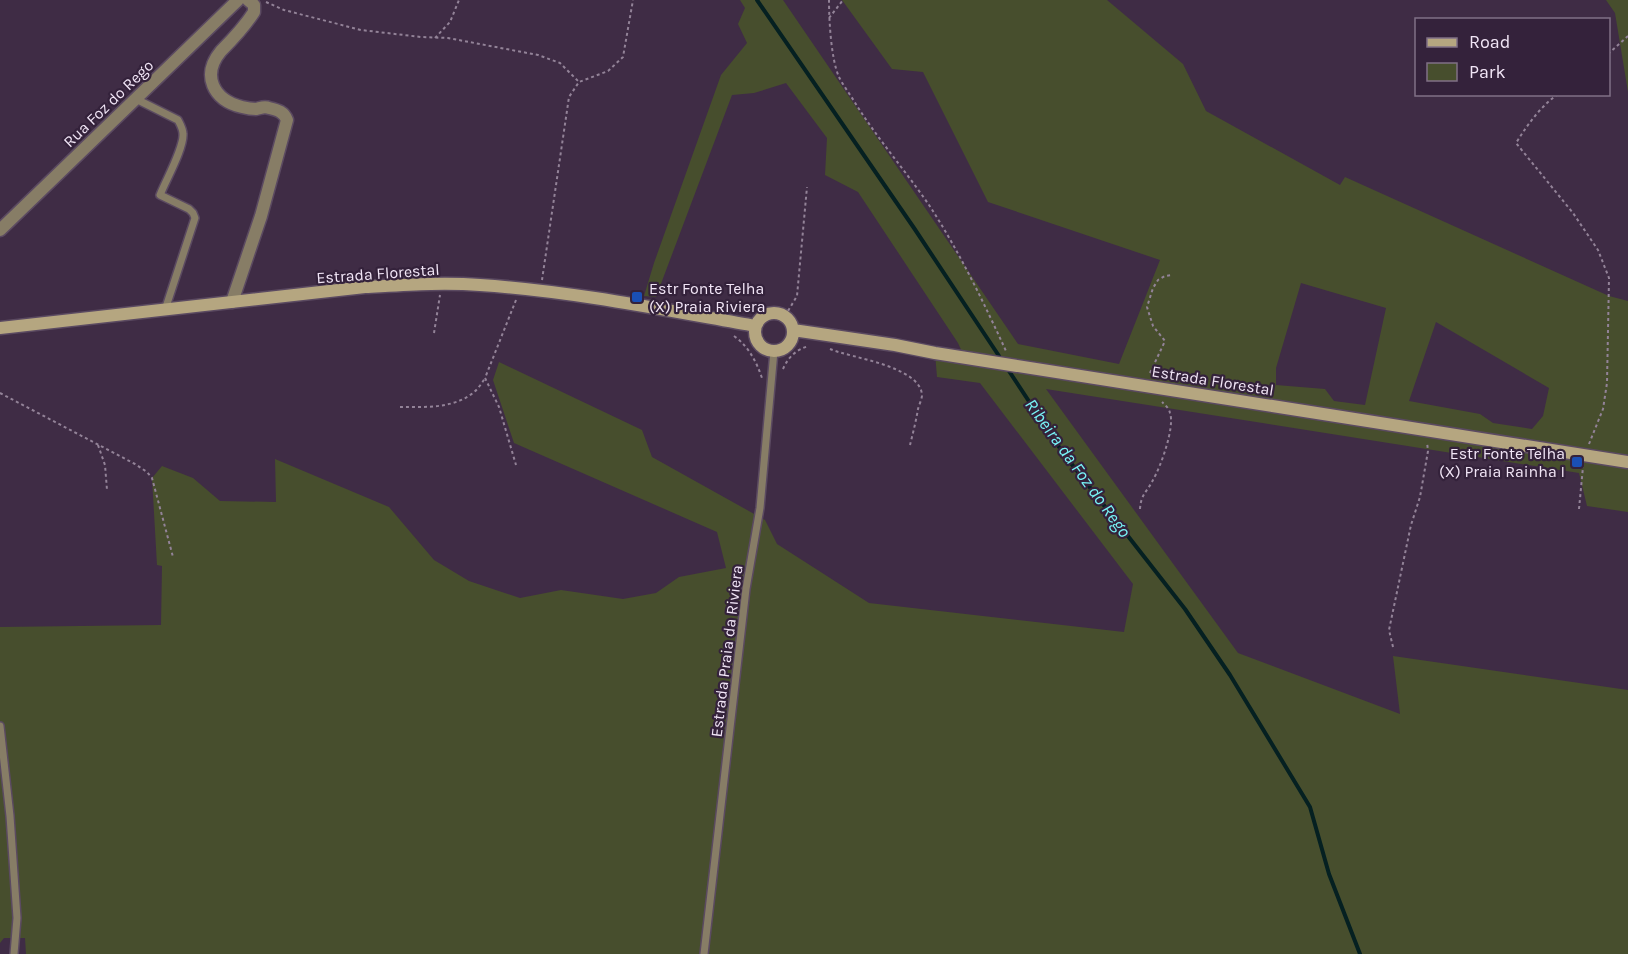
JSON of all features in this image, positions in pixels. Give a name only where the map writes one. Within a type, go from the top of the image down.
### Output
[{"type":"main road","name":"Estrada Florestal","points":[[0,328],[409,284],[478,285],[540,291],[756,326]]},
{"type":"main road","points":[[774,313],[785,316],[793,330],[788,345],[774,351],[765,349],[755,335],[756,326],[763,316],[774,313]]},
{"type":"main road","name":"Estrada Florestal","points":[[793,330],[1628,462]]},
{"type":"street","name":"Rua Foz do Rego","points":[[0,230],[238,0]]},
{"type":"street","points":[[232,302],[261,216],[287,120],[285,115],[265,106],[254,109],[239,107],[227,102],[211,83],[210,71],[214,60],[254,12],[254,5],[248,0]]},
{"type":"lane","points":[[136,99],[178,120],[182,126],[182,144],[160,195],[189,209],[195,218],[165,310]]},
{"type":"lane","name":"Estrada Praia da Riviera","points":[[705,954],[746,589],[760,508],[774,351]]},
{"type":"lane","points":[[0,726],[10,816],[17,918],[14,954]]},
{"type":"path","points":[[261,0],[284,10],[361,30],[448,38],[538,55],[560,63],[579,82]]},
{"type":"path","points":[[435,38],[450,21],[459,0]]},
{"type":"path","points":[[540,291],[569,97],[579,82],[608,71],[623,57],[633,0]]},
{"type":"path","points":[[829,0],[832,46],[839,76],[945,232],[989,313],[1012,365]]},
{"type":"path","points":[[829,18],[843,0]]},
{"type":"path","points":[[1610,52],[1628,36]]},
{"type":"path","points":[[1555,96],[1535,115],[1516,143],[1573,213],[1598,250],[1609,278],[1603,409],[1585,456],[1580,509]]},
{"type":"path","points":[[785,316],[797,296],[807,187]]},
{"type":"path","points":[[399,407],[438,407],[458,402],[474,392],[485,378],[520,289]]},
{"type":"path","points":[[434,333],[439,293]]},
{"type":"path","points":[[728,333],[736,337],[748,349],[757,364],[762,379]]},
{"type":"path","points":[[783,371],[793,354],[812,345]]},
{"type":"path","points":[[845,349],[822,345],[840,353],[894,368],[908,375],[917,384],[922,394],[910,445]]},
{"type":"path","points":[[485,378],[499,407],[516,465]]},
{"type":"path","points":[[0,393],[147,472],[152,478],[172,557]]},
{"type":"path","points":[[1393,647],[1389,630],[1409,531],[1420,497],[1428,451],[1427,431]]},
{"type":"path","points":[[98,445],[105,465],[107,490]]},
{"type":"green space","points":[[740,0],[783,0],[1018,344],[1119,364],[1160,260],[988,202],[923,72],[892,69],[842,0],[1107,0],[1183,64],[1206,111],[1340,185],[1345,177],[1609,296],[1628,301],[1628,512],[1587,506],[1579,473],[1046,389],[1238,653],[1400,714],[1393,656],[1628,690],[1628,954],[26,954],[25,938],[4,938],[0,943],[0,627],[161,625],[162,566],[157,565],[152,478],[162,466],[193,478],[220,501],[276,502],[275,459],[389,507],[434,560],[469,581],[520,598],[561,590],[623,599],[656,593],[679,577],[726,568],[717,532],[514,443],[493,380],[499,362],[642,430],[652,457],[765,520],[777,544],[869,603],[1124,632],[1133,584],[980,383],[937,377],[935,353],[964,356],[958,343],[858,192],[825,175],[827,138],[786,83],[754,93],[732,95],[656,297],[644,296],[721,75],[747,43],[738,24],[745,8]],"holes":[[[1301,283],[1386,308],[1365,405],[1334,401],[1325,389],[1276,385],[1276,368]],[[1436,322],[1549,388],[1543,416],[1532,429],[1493,423],[1480,414],[1409,401]]]},
{"type":"green space","points":[[1606,0],[1628,0],[1628,92],[1615,13]]},
{"type":"waterway","name":"Ribeira da Foz do Rego","points":[[757,0],[1001,359]]},
{"type":"waterway","name":"Ribeira da Foz do Rego","points":[[1007,368],[1063,453],[1185,609],[1230,675],[1310,807],[1329,874],[1360,954]]},
{"type":"place","name":"Estr Fonte Telha (X) Praia Riviera","points":[[637,297]]},
{"type":"place","name":"Estr Fonte Telha (X) Praia Rainha I","points":[[1577,462]]}]
